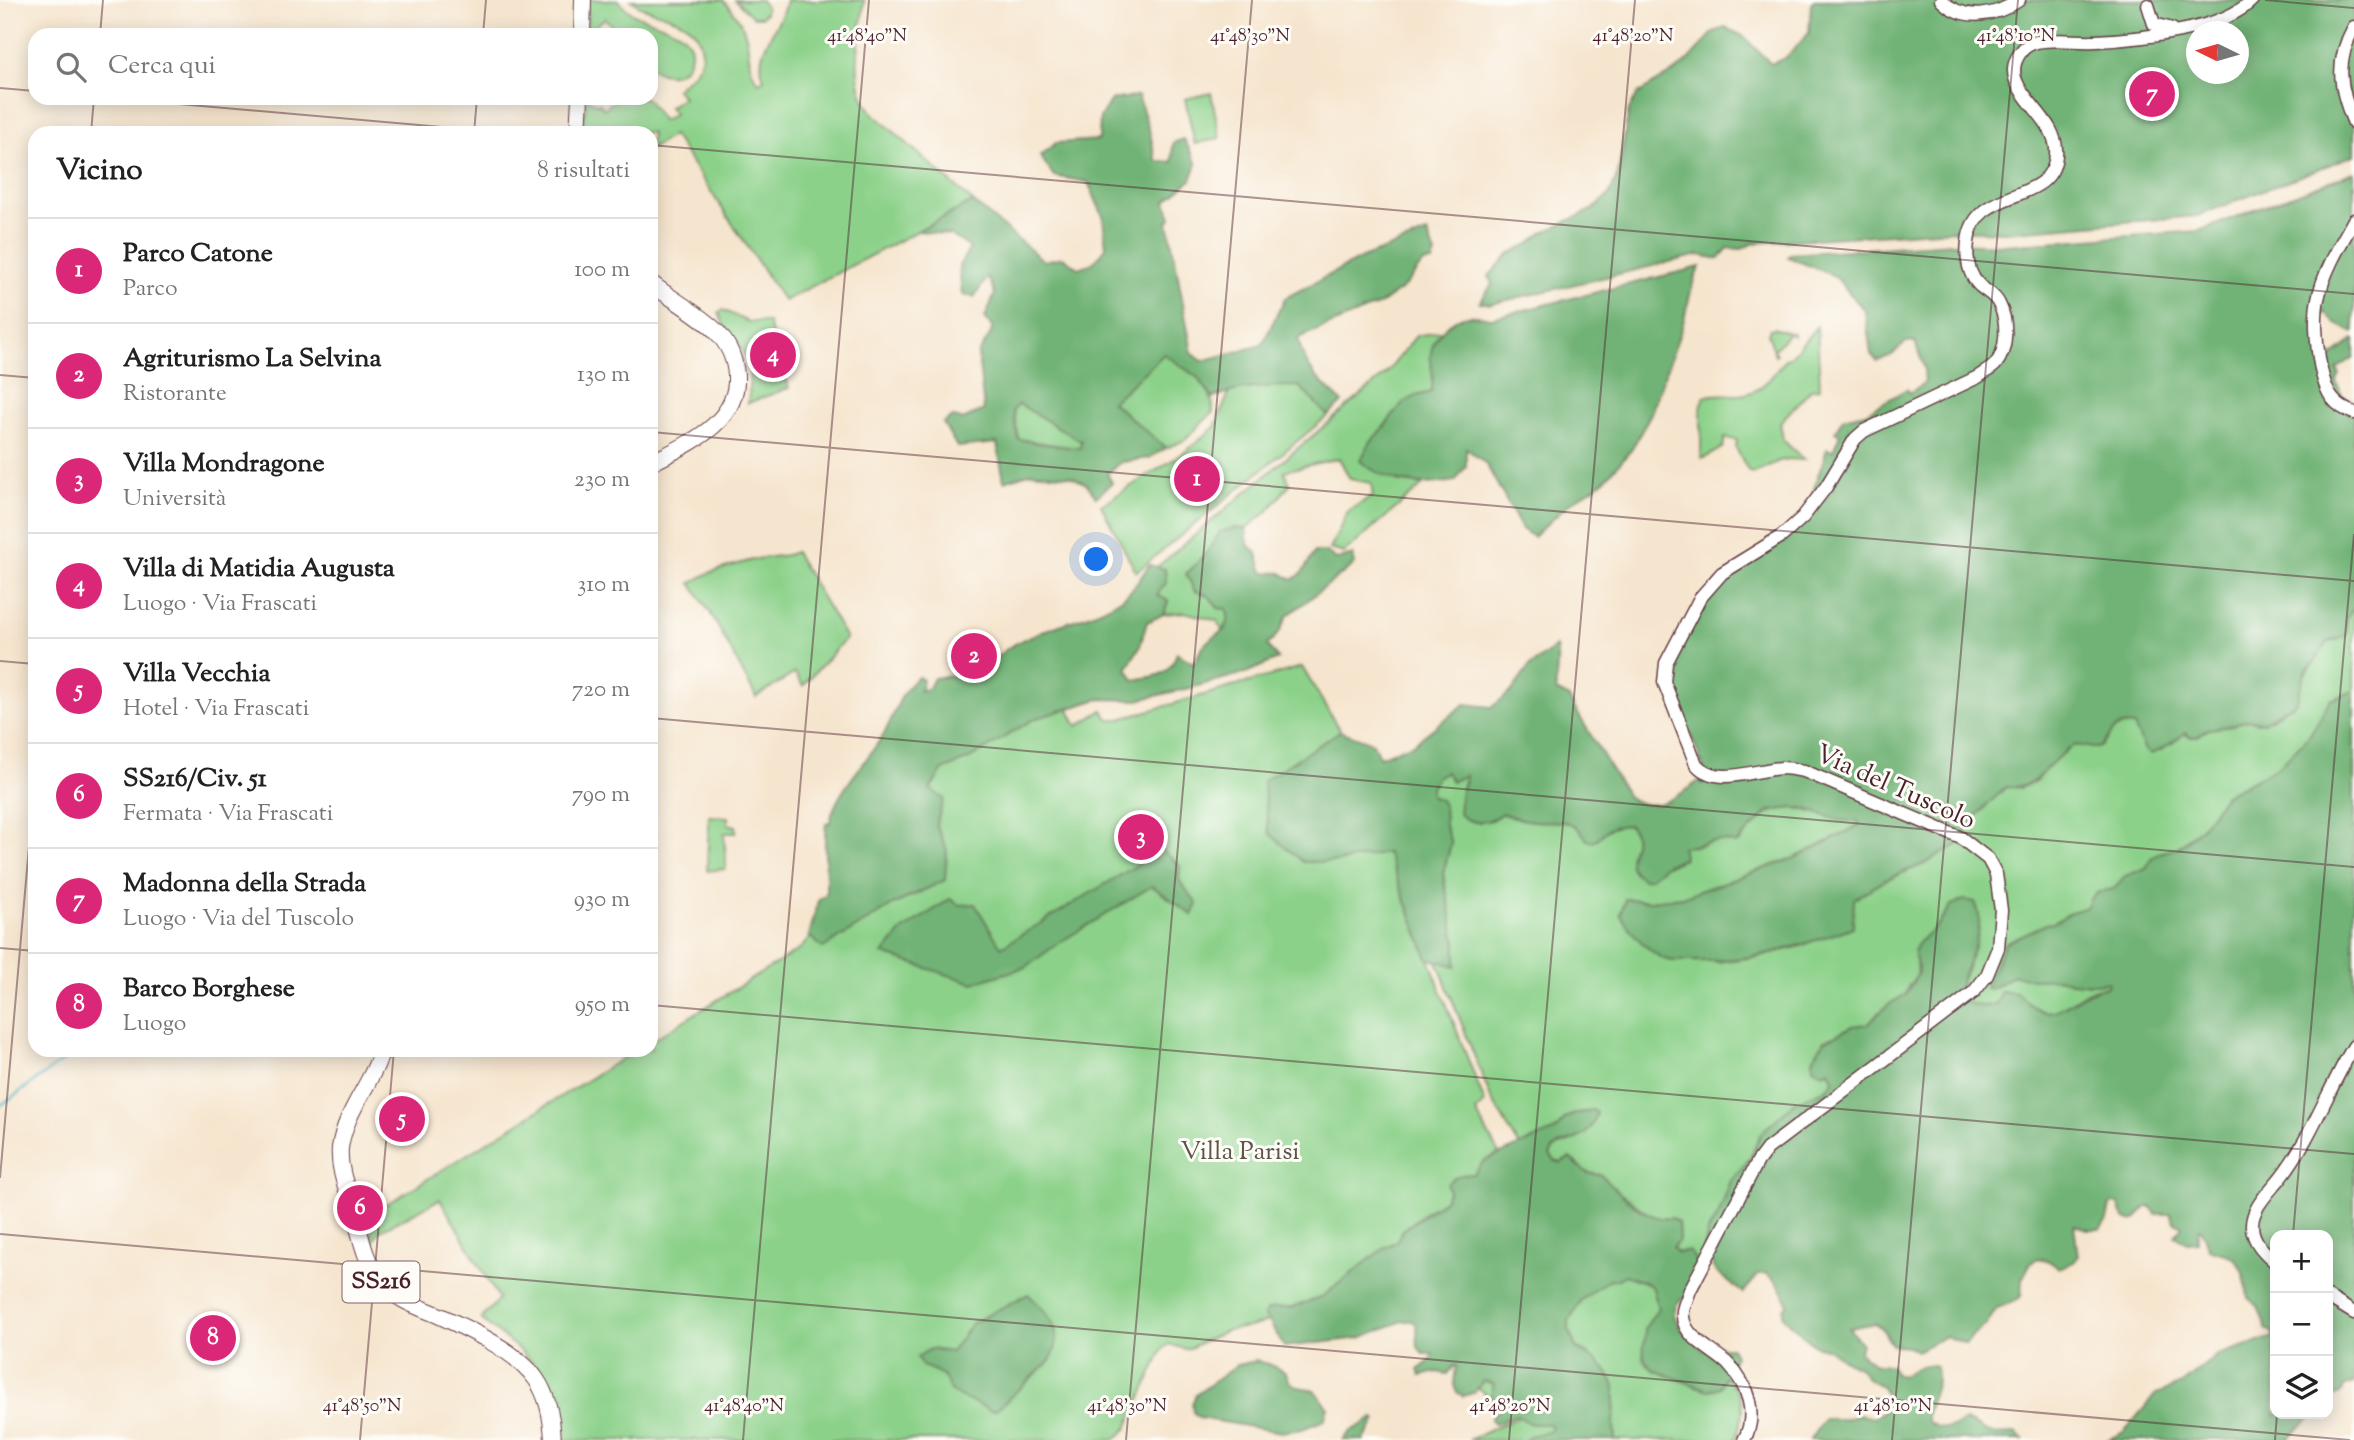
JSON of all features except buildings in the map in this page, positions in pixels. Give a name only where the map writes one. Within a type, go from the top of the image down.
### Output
[{"type":"main road","points":[[582,28],[583,0]]},
{"type":"main road","points":[[578,126],[580,105]]},
{"type":"main road","points":[[658,288],[721,337],[732,356],[736,380],[733,400],[720,421],[692,441],[658,459]]},
{"type":"main road","name":"SS216","points":[[379,1057],[347,1122],[340,1150],[342,1174],[370,1264],[383,1283],[395,1294],[482,1338],[530,1372],[540,1385],[547,1404],[553,1440]]},
{"type":"street","points":[[1941,0],[1961,13],[1979,16],[2019,0]]},
{"type":"street","name":"Via del Tuscolo","points":[[1744,1440],[1749,1430],[1751,1405],[1743,1385],[1728,1364],[1688,1332],[1683,1312],[1690,1290],[1758,1161],[1767,1149],[1974,992],[1987,975],[1998,948],[2001,910],[1996,874],[1988,859],[1961,838],[1804,771],[1783,768],[1722,777],[1702,771],[1696,764],[1664,682],[1666,663],[1700,598],[1723,573],[1782,536],[1803,517],[1826,487],[1854,439],[1872,426],[1978,377],[1999,359],[2004,338],[2003,315],[1999,303],[1975,281],[1968,264],[1968,239],[1984,209],[2038,186],[2046,179],[2057,153],[2053,135],[2042,114],[2014,81],[2015,63],[2022,50],[2040,41],[2096,41],[2178,30],[2223,20],[2252,0]]},
{"type":"street","points":[[2148,3],[2154,24],[2178,30]]},
{"type":"street","points":[[2148,3],[2150,30],[2159,34]]},
{"type":"street","points":[[2139,37],[2146,22],[2148,3]]},
{"type":"street","points":[[2354,27],[2341,61],[2340,75],[2346,103],[2354,122]]},
{"type":"street","points":[[2354,220],[2326,275],[2316,309],[2322,376],[2340,406],[2354,413]]},
{"type":"street","points":[[2270,1257],[2254,1236],[2253,1219],[2259,1206],[2302,1147],[2337,1074],[2354,1046]]},
{"type":"street","points":[[2333,1300],[2354,1313]]},
{"type":"green space","points":[[588,0],[618,0],[634,14],[682,35],[690,46],[689,62],[677,73],[658,72],[658,28],[613,28],[605,18],[593,28],[586,28]]},
{"type":"green space","points":[[631,0],[723,0],[743,28],[752,71],[759,82],[764,79],[761,68],[765,48],[786,0],[864,0],[858,75],[866,103],[875,115],[973,202],[784,301],[673,135],[658,145],[658,126],[582,126],[586,105],[601,105],[604,109],[609,105],[651,105],[663,121],[674,114],[669,107],[683,97],[676,89],[699,66],[701,45],[690,27]]},
{"type":"green space","points":[[735,0],[761,0],[766,7],[765,13],[761,17],[753,17]]},
{"type":"green space","points":[[1814,0],[2354,0],[2354,155],[2197,216],[2005,232],[1953,230],[1753,243],[1742,249],[1728,248],[1719,259],[1699,255],[1491,304],[1480,302],[1492,284],[1489,276],[1509,254],[1529,244],[1542,233],[1594,209],[1609,195],[1618,174],[1629,109],[1639,93],[1674,72],[1689,60],[1712,34],[1725,27],[1743,36],[1771,64],[1786,58],[1809,33],[1811,3]]},
{"type":"green space","points":[[1211,93],[1220,138],[1195,144],[1185,99]]},
{"type":"green space","points":[[1138,96],[1156,161],[1172,162],[1173,143],[1184,139],[1197,164],[1191,180],[1166,201],[1192,353],[1202,361],[1262,345],[1285,298],[1362,258],[1427,233],[1435,254],[1432,262],[1423,263],[1403,288],[1380,304],[1298,338],[1309,366],[1342,402],[1328,416],[1299,386],[1244,389],[1213,398],[1197,377],[1164,354],[1112,402],[1166,448],[1149,458],[1122,462],[1107,473],[1112,483],[1096,497],[1087,484],[1070,476],[1032,472],[1004,481],[997,443],[957,447],[943,423],[953,417],[963,420],[984,410],[978,354],[993,327],[985,318],[995,293],[988,277],[974,297],[962,295],[959,266],[970,248],[951,235],[917,231],[973,202],[1044,261],[1063,257],[1078,268],[1093,263],[1106,248],[1103,216],[1088,182],[1054,176],[1040,156],[1056,143],[1099,140],[1100,117],[1111,100]],"holes":[[[1019,404],[1081,441],[1080,448],[1018,439],[1013,410]]]},
{"type":"green space","points":[[2354,172],[2354,333],[2336,324],[2323,311],[2321,324],[2327,360],[2354,339],[2354,357],[2337,369],[2340,374],[2336,383],[2342,395],[2354,402],[2354,608],[2346,618],[2345,637],[2328,642],[2305,671],[2297,700],[2292,706],[2264,722],[2240,722],[2209,729],[2196,737],[2189,737],[2185,733],[2151,754],[2145,750],[2134,726],[2126,725],[2112,732],[2100,747],[2073,746],[2031,783],[2006,787],[1976,816],[1957,845],[1926,863],[1885,880],[1854,899],[1853,927],[1793,947],[1733,959],[1664,959],[1644,945],[1624,921],[1620,914],[1626,899],[1651,901],[1682,897],[1795,858],[1859,826],[1859,822],[1838,820],[1805,808],[1769,811],[1736,844],[1715,841],[1682,847],[1683,859],[1667,864],[1651,877],[1644,879],[1635,873],[1631,866],[1634,832],[1629,825],[1611,828],[1593,842],[1587,840],[1576,827],[1564,822],[1530,821],[1502,813],[1486,821],[1470,821],[1459,814],[1466,775],[1452,781],[1446,772],[1437,776],[1431,788],[1431,796],[1440,800],[1444,807],[1445,826],[1451,843],[1443,874],[1456,942],[1456,966],[1428,959],[1387,853],[1338,862],[1303,862],[1269,833],[1263,781],[1340,731],[1373,743],[1379,757],[1413,744],[1465,704],[1492,707],[1511,692],[1530,666],[1556,647],[1556,691],[1568,697],[1627,796],[1637,802],[1656,804],[1674,798],[1700,780],[1702,785],[1703,765],[1670,684],[1679,649],[1688,629],[1716,583],[1791,535],[1810,501],[1827,449],[1833,451],[1840,434],[1835,432],[1843,418],[1865,413],[1907,389],[1910,393],[1925,382],[1924,368],[1915,342],[1906,342],[1892,355],[1877,361],[1871,354],[1865,311],[1835,276],[1788,257],[1790,254],[1953,243],[2005,245],[2199,231]]},
{"type":"green space","points":[[1700,267],[1651,413],[1632,449],[1604,481],[1570,503],[1533,537],[1522,529],[1486,464],[1466,448],[1466,466],[1455,481],[1442,483],[1393,479],[1360,461],[1371,441],[1402,404],[1431,392],[1432,347],[1439,334],[1455,320],[1471,316],[1491,318]]},
{"type":"green space","points":[[723,310],[748,322],[768,322],[789,388],[748,403],[748,365],[739,344],[722,322],[719,312]]},
{"type":"green space","points":[[1817,326],[1820,388],[1811,389],[1780,422],[1783,440],[1804,460],[1779,461],[1753,473],[1749,472],[1736,448],[1737,440],[1725,438],[1723,447],[1701,458],[1701,406],[1704,397],[1753,392],[1771,377],[1785,359],[1790,358]]},
{"type":"green space","points":[[1773,328],[1794,334],[1789,333],[1774,350],[1777,354],[1775,355],[1768,333]]},
{"type":"green space","points":[[1441,331],[1431,353],[1435,378],[1431,392],[1403,405],[1371,441],[1396,481],[1423,485],[1344,553],[1330,549],[1348,511],[1373,496],[1371,483],[1350,479],[1339,458],[1284,471],[1290,484],[1268,511],[1246,529],[1235,528],[1220,532],[1206,554],[1187,574],[1195,591],[1209,596],[1218,608],[1227,609],[1229,620],[1223,633],[1218,621],[1185,612],[1164,614],[1168,601],[1156,595],[1166,583],[1165,569],[1157,567],[1385,375],[1416,336]]},
{"type":"green space","points":[[1164,353],[1204,384],[1209,392],[1213,412],[1185,440],[1166,448],[1111,402]]},
{"type":"green space","points":[[1299,386],[1328,416],[1136,572],[1101,505],[1185,452],[1215,427],[1230,391]]},
{"type":"green space","points":[[1019,404],[1081,441],[1080,449],[1018,439],[1013,410]]},
{"type":"green space","points":[[1235,528],[1246,529],[1248,545],[1256,551],[1263,572],[1281,573],[1293,580],[1302,573],[1315,552],[1327,552],[1336,560],[1353,555],[1355,564],[1287,616],[1279,633],[1267,645],[1278,659],[1248,672],[1190,688],[1138,700],[1099,699],[1034,719],[971,758],[943,770],[930,789],[944,799],[936,825],[947,850],[945,880],[893,905],[823,948],[809,936],[819,899],[826,895],[826,823],[830,823],[838,800],[885,732],[912,682],[918,677],[923,680],[920,691],[929,688],[934,678],[982,673],[1011,646],[1103,609],[1121,599],[1133,588],[1149,565],[1165,569],[1166,583],[1157,595],[1168,601],[1164,614],[1147,622],[1140,646],[1127,668],[1134,680],[1165,672],[1177,653],[1193,663],[1203,646],[1224,630],[1228,617],[1227,609],[1218,608],[1209,596],[1195,591],[1186,574],[1206,554],[1220,532]]},
{"type":"green space","points":[[795,552],[846,638],[803,686],[795,673],[756,697],[714,619],[691,583],[709,573],[731,566]]},
{"type":"green space","name":"Villa Parisi","points":[[1128,604],[1118,630],[1069,710],[1077,726],[1103,710],[1108,719],[1120,719],[1302,667],[1340,731],[1485,1103],[1476,1112],[1499,1154],[1485,1161],[1478,1171],[1449,1191],[1444,1200],[1402,1231],[1396,1242],[1384,1248],[1323,1296],[1292,1308],[1273,1308],[1269,1321],[1227,1330],[1192,1347],[1185,1349],[1169,1344],[1163,1349],[1127,1428],[1115,1440],[562,1440],[560,1417],[548,1383],[526,1357],[481,1319],[499,1299],[440,1199],[379,1231],[371,1246],[371,1227],[366,1217],[625,1057],[658,1057],[658,1037],[800,949],[818,929],[920,696]]},
{"type":"green space","points":[[2354,608],[2354,691],[2330,700],[2310,735],[2287,759],[2278,767],[2225,795],[2202,826],[2177,848],[2152,858],[2146,868],[2126,876],[2113,889],[2097,893],[2087,907],[2005,943],[1997,985],[2014,975],[2033,979],[2058,978],[2088,984],[2109,982],[2107,987],[2081,995],[2054,1011],[2044,1011],[2032,1006],[2018,994],[1999,997],[1997,1003],[1986,1006],[1976,1006],[1962,1000],[1957,997],[1968,966],[1952,905],[1932,931],[1916,965],[1917,975],[1906,994],[1888,1005],[1867,1024],[1853,1026],[1824,1041],[1828,1070],[1834,1081],[1825,1090],[1795,1102],[1761,1133],[1751,1157],[1731,1181],[1718,1216],[1709,1229],[1706,1253],[1696,1268],[1682,1251],[1678,1253],[1672,1247],[1679,1240],[1678,1222],[1672,1218],[1655,1217],[1615,1192],[1605,1181],[1583,1170],[1574,1161],[1565,1160],[1561,1163],[1550,1155],[1557,1146],[1574,1140],[1585,1132],[1596,1117],[1597,1113],[1593,1110],[1566,1118],[1556,1130],[1520,1147],[1491,1098],[1437,961],[1456,965],[1456,942],[1443,874],[1451,843],[1445,826],[1444,807],[1431,797],[1431,788],[1437,776],[1446,772],[1450,776],[1466,774],[1461,792],[1490,821],[1502,813],[1530,821],[1564,822],[1576,827],[1587,840],[1599,838],[1612,828],[1628,825],[1635,836],[1632,850],[1663,866],[1678,862],[1682,847],[1698,846],[1718,839],[1740,842],[1755,824],[1769,813],[1782,808],[1795,808],[1859,821],[1859,826],[1795,858],[1682,897],[1651,901],[1626,899],[1717,962],[1757,957],[1805,945],[1853,899],[1885,880],[1926,863],[1957,845],[1976,816],[2006,786],[2021,788],[2036,781],[2048,765],[2071,746],[2101,746],[2110,732],[2125,724],[2171,744],[2185,733],[2189,737],[2196,737],[2209,729],[2250,720],[2257,722],[2271,719],[2297,700],[2301,682],[2308,669],[2328,642],[2337,641],[2347,632],[2346,618]]},
{"type":"green space","points":[[2354,691],[2354,1383],[2345,1386],[2340,1394],[2333,1397],[2333,1230],[2270,1230],[2270,1331],[2267,1330],[2258,1306],[2248,1298],[2239,1264],[2231,1256],[2209,1249],[2202,1231],[2199,1229],[2197,1242],[2188,1243],[2175,1236],[2182,1226],[2175,1222],[2171,1214],[2156,1214],[2151,1207],[2146,1207],[2131,1221],[2123,1217],[2119,1204],[2114,1203],[2110,1205],[2107,1220],[2100,1229],[2074,1225],[2078,1257],[2074,1262],[2059,1268],[2047,1260],[2037,1258],[2030,1264],[2022,1279],[2021,1296],[2016,1301],[1997,1308],[1986,1325],[1966,1344],[1946,1336],[1917,1351],[1892,1345],[1875,1323],[1849,1328],[1861,1343],[1859,1352],[1875,1365],[1891,1365],[1895,1374],[1902,1376],[1922,1366],[1935,1366],[1937,1380],[1927,1421],[1937,1427],[1946,1428],[1965,1421],[1988,1433],[2015,1433],[2023,1440],[1810,1440],[1824,1419],[1845,1419],[1860,1415],[1873,1418],[1890,1406],[1882,1386],[1867,1378],[1859,1367],[1828,1348],[1816,1346],[1803,1336],[1783,1316],[1787,1305],[1785,1296],[1769,1276],[1765,1273],[1759,1274],[1743,1293],[1715,1271],[1704,1246],[1731,1181],[1751,1157],[1761,1133],[1795,1102],[1825,1090],[1834,1081],[1829,1070],[1822,1073],[1813,1067],[1813,1059],[1824,1041],[1853,1026],[1867,1024],[1888,1005],[1906,994],[1918,972],[1914,953],[1916,946],[1937,926],[1951,905],[1965,900],[1975,902],[1979,926],[1957,996],[1976,1006],[1986,1006],[1997,1003],[2001,991],[2012,992],[2037,1010],[2051,1012],[2090,992],[2107,987],[2108,982],[2097,984],[2014,975],[1990,989],[1985,988],[2005,943],[2087,907],[2090,899],[2097,893],[2113,889],[2125,876],[2146,868],[2159,853],[2185,843],[2202,826],[2225,795],[2278,767],[2310,735],[2330,700]]},
{"type":"green space","points":[[709,816],[728,817],[728,824],[736,826],[736,833],[724,833],[725,869],[707,871]]},
{"type":"green space","points":[[1162,850],[1180,866],[1179,880],[1197,904],[1192,915],[1152,886],[1057,944],[1026,967],[973,983],[883,954],[902,931],[950,899],[959,905],[975,904],[1001,947]]},
{"type":"green space","points":[[1593,1110],[1597,1113],[1587,1132],[1559,1145],[1550,1155],[1561,1163],[1570,1158],[1587,1173],[1601,1175],[1643,1211],[1653,1216],[1672,1218],[1678,1223],[1679,1240],[1673,1247],[1677,1253],[1688,1251],[1692,1255],[1697,1266],[1698,1286],[1693,1296],[1679,1301],[1674,1316],[1681,1329],[1704,1350],[1731,1347],[1735,1356],[1720,1387],[1705,1389],[1650,1367],[1644,1352],[1645,1328],[1658,1309],[1653,1288],[1625,1275],[1616,1280],[1609,1279],[1581,1300],[1569,1320],[1569,1331],[1576,1348],[1598,1362],[1607,1371],[1615,1386],[1615,1440],[1526,1440],[1529,1436],[1548,1432],[1552,1428],[1550,1424],[1531,1424],[1516,1415],[1495,1424],[1491,1420],[1492,1415],[1503,1408],[1489,1403],[1494,1384],[1483,1381],[1474,1393],[1463,1396],[1457,1392],[1454,1384],[1456,1366],[1448,1374],[1437,1372],[1421,1376],[1418,1370],[1431,1360],[1433,1354],[1424,1354],[1418,1347],[1417,1326],[1413,1321],[1402,1321],[1360,1338],[1284,1347],[1264,1316],[1266,1311],[1273,1308],[1292,1308],[1323,1296],[1384,1248],[1396,1242],[1402,1231],[1444,1200],[1449,1191],[1447,1184],[1453,1179],[1474,1174],[1484,1161],[1556,1130],[1572,1115]]},
{"type":"green space","points":[[1625,1275],[1653,1288],[1658,1309],[1645,1340],[1644,1357],[1647,1364],[1653,1369],[1704,1388],[1720,1387],[1725,1377],[1732,1383],[1742,1406],[1741,1423],[1735,1440],[1615,1440],[1615,1386],[1588,1354],[1576,1348],[1569,1331],[1569,1320],[1581,1300],[1609,1279],[1616,1280]]},
{"type":"green space","points":[[1028,1294],[1053,1323],[1057,1340],[1055,1350],[1050,1361],[996,1410],[991,1411],[955,1394],[950,1391],[940,1374],[922,1366],[917,1357],[930,1349],[951,1352],[972,1323]]},
{"type":"green space","points":[[1466,1325],[1577,1440],[1469,1440],[1518,1417],[1461,1376]]},
{"type":"green space","points":[[2270,1338],[2270,1419],[2310,1419],[2287,1440],[2107,1440],[2124,1432],[2156,1394],[2182,1384],[2218,1355]]},
{"type":"green space","points":[[1256,1361],[1286,1373],[1290,1382],[1298,1387],[1314,1390],[1328,1408],[1324,1420],[1302,1429],[1281,1432],[1200,1418],[1193,1412],[1192,1404],[1196,1395],[1237,1365]]},
{"type":"green space","points":[[1374,1418],[1376,1420],[1364,1440],[1343,1440],[1350,1432]]},
{"type":"waterway","points":[[0,1106],[68,1057]]},
{"type":"place","name":"Madonna della Strada","points":[[2152,94]]},
{"type":"place","name":"Villa di Matidia Augusta","points":[[773,355]]},
{"type":"place","name":"Parco Catone","points":[[1197,479]]},
{"type":"place","name":"Agriturismo La Selvina","points":[[974,656]]},
{"type":"place","name":"Villa Mondragone","points":[[1141,837]]},
{"type":"place","name":"Villa Vecchia","points":[[402,1119]]},
{"type":"place","name":"SS216/Civ. 51","points":[[360,1208]]},
{"type":"place","name":"Barco Borghese","points":[[213,1338]]}]
